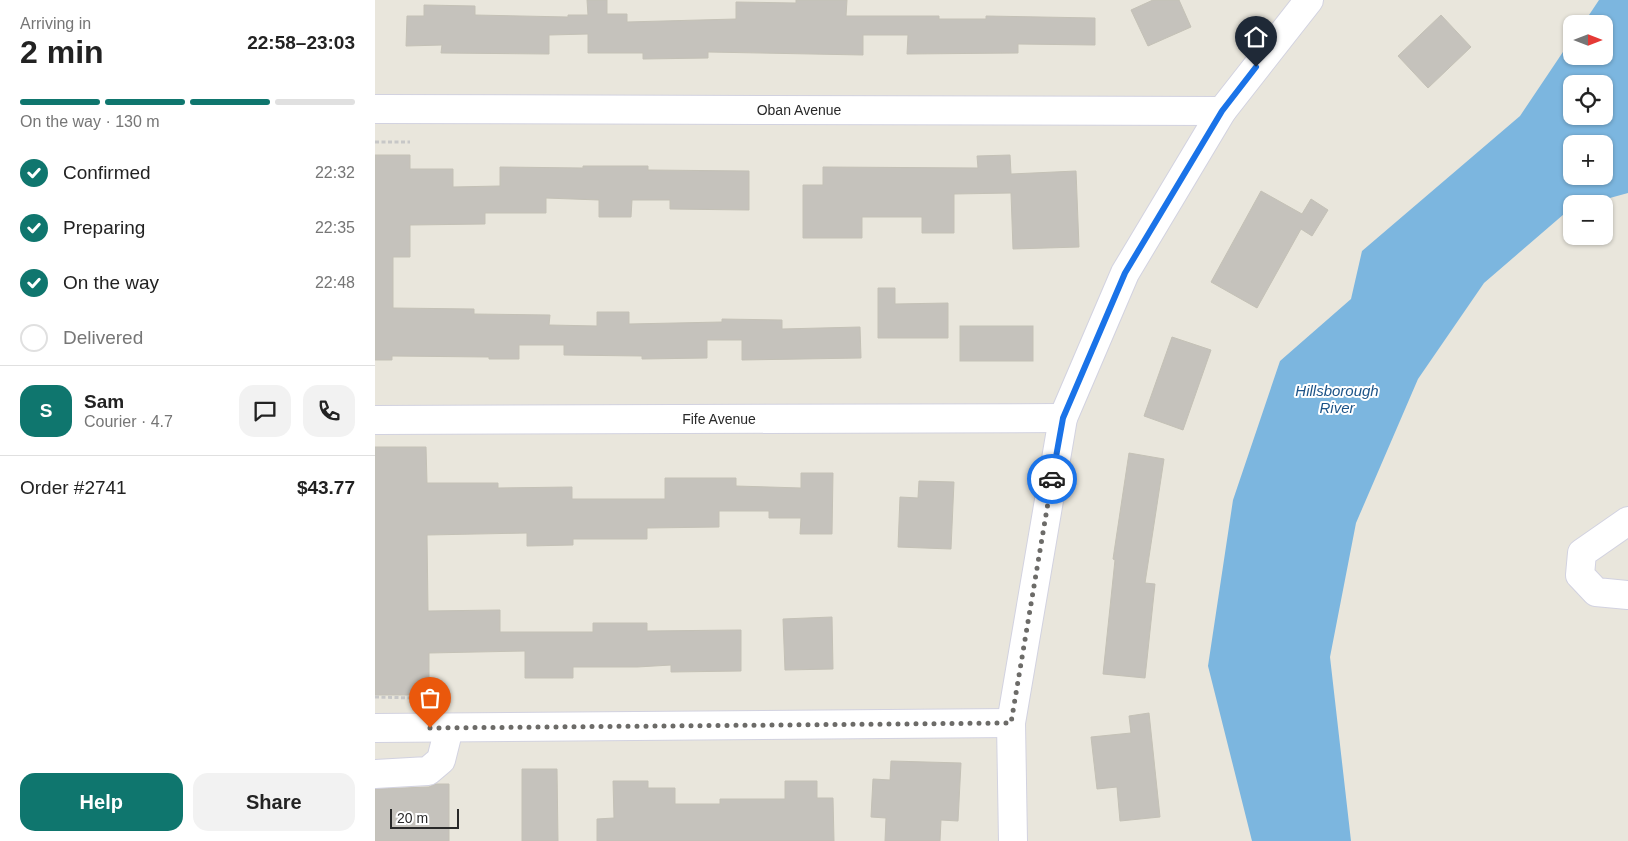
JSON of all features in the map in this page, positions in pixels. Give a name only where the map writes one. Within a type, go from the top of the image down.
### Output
[{"type":"street","points":[[1013,841],[1011,723],[1063,418],[1125,273],[1222,111],[1309,0]]},
{"type":"street","name":"Oban Avenue","points":[[375,109],[1222,111]]},
{"type":"street","name":"Fife Avenue","points":[[375,420],[1063,418]]},
{"type":"street","points":[[1628,521],[1582,553],[1580,575],[1596,592],[1628,594]]},
{"type":"street","points":[[375,728],[1011,723]]},
{"type":"street","points":[[375,774],[428,771],[441,760],[449,728]]},
{"type":"path","points":[[375,142],[410,142]]},
{"type":"path","points":[[375,697],[415,698]]},
{"type":"water","name":"Hillsborough River","points":[[1599,0],[1628,0],[1628,193],[1613,197],[1613,195],[1563,195],[1563,215],[1484,283],[1418,379],[1356,523],[1330,657],[1351,841],[1252,841],[1208,666],[1233,500],[1280,361],[1351,299],[1362,251],[1520,116],[1563,52],[1563,65],[1613,65],[1613,15],[1589,15]]},
{"type":"building","points":[[587,0],[607,0],[607,14],[627,14],[627,22],[736,19],[736,2],[796,3],[796,0],[847,0],[846,16],[939,16],[939,19],[986,19],[986,16],[1095,18],[1095,45],[1018,44],[1018,53],[907,54],[908,35],[863,35],[863,55],[708,52],[708,58],[643,59],[643,53],[588,53],[588,34],[549,35],[549,54],[441,53],[442,45],[406,46],[407,16],[424,16],[424,5],[475,6],[475,15],[568,17],[568,15],[588,15]]},
{"type":"building","points":[[1153,0],[1179,0],[1191,27],[1148,46],[1131,10]]},
{"type":"building","points":[[1441,15],[1471,47],[1428,88],[1398,56]]},
{"type":"building","points":[[375,155],[410,155],[410,169],[453,169],[453,187],[500,186],[500,167],[583,168],[583,166],[648,166],[648,170],[749,171],[749,210],[670,209],[670,200],[632,200],[631,217],[599,217],[599,200],[546,198],[546,213],[485,213],[485,224],[410,225],[410,257],[393,257],[393,308],[474,309],[474,314],[550,315],[549,325],[597,326],[597,312],[629,312],[629,324],[722,322],[722,319],[782,320],[782,329],[860,327],[861,358],[742,360],[742,340],[707,340],[707,358],[642,359],[642,356],[564,355],[564,345],[519,345],[519,359],[392,356],[392,360],[375,360]]},
{"type":"building","points":[[1010,155],[1011,174],[1076,171],[1079,247],[1013,249],[1011,193],[954,194],[954,233],[922,233],[922,217],[862,217],[862,238],[803,238],[803,185],[823,185],[823,167],[978,168],[977,156]]},
{"type":"building","points":[[1261,191],[1302,214],[1311,199],[1328,210],[1312,236],[1301,229],[1257,308],[1211,282]]},
{"type":"building","points":[[878,288],[895,288],[895,304],[948,303],[948,338],[878,338]]},
{"type":"building","points":[[960,326],[1033,326],[1033,361],[960,361]]},
{"type":"building","points":[[1172,337],[1211,350],[1183,430],[1144,416]]},
{"type":"building","points":[[375,447],[426,447],[427,483],[498,483],[498,488],[572,487],[572,499],[665,499],[665,478],[736,478],[736,486],[801,488],[801,473],[833,473],[832,534],[800,534],[801,518],[769,518],[769,511],[719,511],[719,527],[647,528],[647,539],[573,539],[573,545],[527,546],[527,533],[427,535],[428,611],[500,610],[500,632],[593,632],[593,623],[647,623],[647,631],[741,630],[741,671],[671,672],[671,665],[573,667],[573,678],[525,678],[525,651],[429,653],[429,695],[375,695]]},
{"type":"building","points":[[1129,453],[1164,459],[1145,583],[1155,584],[1145,678],[1103,674],[1115,560],[1113,559]]},
{"type":"building","points":[[919,481],[954,482],[951,549],[898,547],[900,497],[918,498]]},
{"type":"building","points":[[832,617],[833,669],[785,670],[783,619]]},
{"type":"building","points":[[1149,713],[1160,817],[1120,821],[1117,787],[1097,789],[1091,737],[1131,733],[1129,716]]},
{"type":"building","points":[[891,761],[961,763],[958,821],[941,820],[940,841],[885,841],[886,818],[871,817],[873,779],[890,780]]},
{"type":"building","points":[[522,769],[557,769],[558,841],[522,841]]},
{"type":"building","points":[[613,781],[648,781],[648,788],[675,788],[675,804],[720,804],[720,799],[785,799],[785,781],[817,781],[817,798],[833,798],[834,841],[597,841],[597,819],[614,818]]},
{"type":"building","points":[[435,784],[449,784],[449,841],[375,841],[375,789],[429,787]]},
{"type":"way so far","points":[[430,728],[1011,723],[1052,479]]},
{"type":"route","points":[[1052,479],[1063,418],[1125,273],[1222,111],[1256,67]]}]
